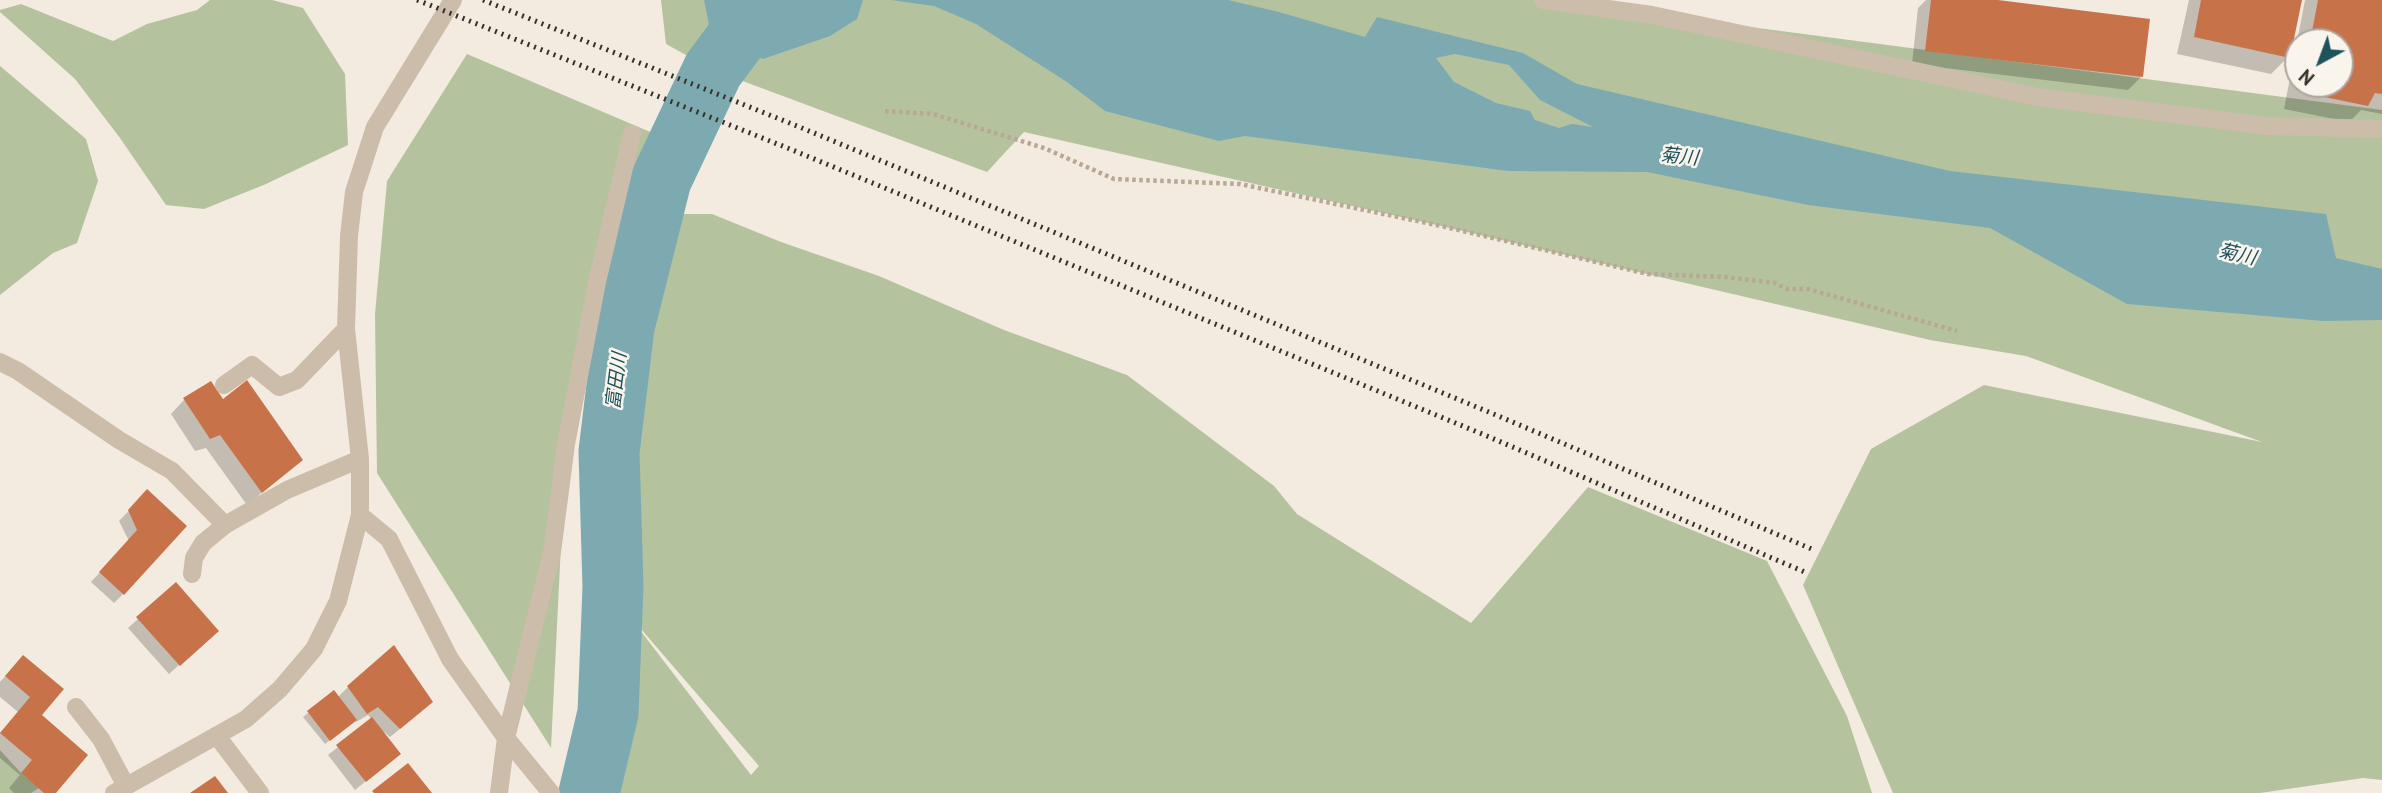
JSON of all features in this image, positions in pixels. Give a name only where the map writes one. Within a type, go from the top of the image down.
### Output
[{"type":"street","points":[[76,707],[101,739],[120,790],[246,719],[280,689],[314,649],[338,601],[360,515],[360,459],[346,329],[349,236],[354,192],[375,127],[453,0]]},
{"type":"street","points":[[1543,0],[1652,15],[2038,97],[2267,126],[2382,129]]},
{"type":"street","points":[[499,793],[506,738],[552,552],[566,444],[597,282],[632,134]]},
{"type":"street","points":[[225,385],[252,365],[279,387],[297,380],[346,329]]},
{"type":"street","points":[[0,362],[18,371],[119,440],[172,471],[225,525]]},
{"type":"street","points":[[192,573],[194,558],[203,542],[225,525],[286,490],[360,459]]},
{"type":"street","points":[[360,515],[389,539],[450,659],[506,738],[546,788]]},
{"type":"street","points":[[216,736],[260,793]]},
{"type":"path","points":[[885,111],[933,114],[1044,148],[1114,179],[1240,184],[1441,226],[1648,274],[1725,277],[1775,283],[1787,289],[1808,289],[1957,331]]},
{"type":"green space","points":[[210,0],[272,0],[303,8],[345,74],[348,145],[266,184],[204,209],[166,205],[75,79],[0,12],[21,4],[113,41],[147,24],[197,10]]},
{"type":"green space","points":[[661,0],[1545,0],[2382,110],[2382,780],[2363,778],[2260,793],[1893,793],[1803,585],[1871,449],[1984,385],[2262,442],[2026,356],[1930,340],[1024,132],[987,172],[713,70],[666,44]]},
{"type":"green space","points":[[467,54],[655,134],[605,246],[567,422],[551,748],[377,473],[375,314],[387,181]]},
{"type":"green space","points":[[0,66],[86,139],[98,181],[77,243],[53,253],[0,295]]},
{"type":"green space","points":[[666,214],[712,214],[781,242],[879,276],[1004,330],[1127,375],[1274,486],[1297,514],[1471,623],[1588,487],[1767,561],[1847,716],[1872,793],[615,793],[630,616],[612,540],[629,419],[624,327]],"holes":[[[641,629],[759,766],[751,775]]]},
{"type":"green space","points":[[0,750],[39,788],[31,793],[0,793]]},
{"type":"water","points":[[704,0],[863,0],[857,19],[830,36],[763,59],[711,35]]},
{"type":"water","name":"菊川","points":[[891,0],[1228,0],[1365,37],[1377,17],[1523,53],[1577,84],[1950,171],[2326,214],[2336,258],[2382,269],[2382,320],[2323,321],[2127,304],[1990,228],[1808,205],[1647,172],[1508,171],[1245,136],[1219,141],[1105,111],[1067,82],[976,24],[934,6]],"holes":[[[1455,54],[1509,65],[1540,100],[1593,127],[1572,124],[1559,128],[1535,120],[1530,111],[1496,103],[1454,82],[1436,58]]]},
{"type":"building","points":[[1931,0],[1998,0],[2150,19],[2143,77],[1925,51]]},
{"type":"building","points":[[2201,0],[2302,0],[2296,28],[2284,28],[2284,57],[2194,37]]},
{"type":"building","points":[[2318,0],[2382,0],[2382,94],[2375,93],[2368,106],[2329,98],[2354,98],[2354,28],[2313,28]]},
{"type":"building","points":[[247,380],[303,460],[262,493],[220,435],[210,439],[183,398],[211,381],[223,399]]},
{"type":"building","points":[[147,489],[187,526],[124,595],[99,572],[137,530],[128,510]]},
{"type":"building","points":[[176,582],[219,631],[180,666],[136,617]]},
{"type":"building","points":[[394,645],[433,702],[400,729],[378,707],[367,714],[347,686]]},
{"type":"building","points":[[23,655],[64,689],[42,715],[88,755],[56,793],[44,793],[21,773],[32,760],[0,733],[30,697],[5,676]]},
{"type":"building","points":[[334,690],[357,720],[330,741],[307,711]]},
{"type":"building","points":[[372,717],[401,754],[366,782],[336,745]]},
{"type":"building","points":[[408,763],[432,793],[372,791]]},
{"type":"building","points":[[215,776],[228,793],[190,793]]},
{"type":"waterway","name":"富田川","points":[[589,793],[608,713],[613,587],[609,452],[624,327],[661,180],[713,70],[765,0]]},
{"type":"railway","points":[[417,0],[790,149],[1487,436],[1807,573]]},
{"type":"railway","points":[[483,0],[797,126],[1496,415],[1814,550]]}]
